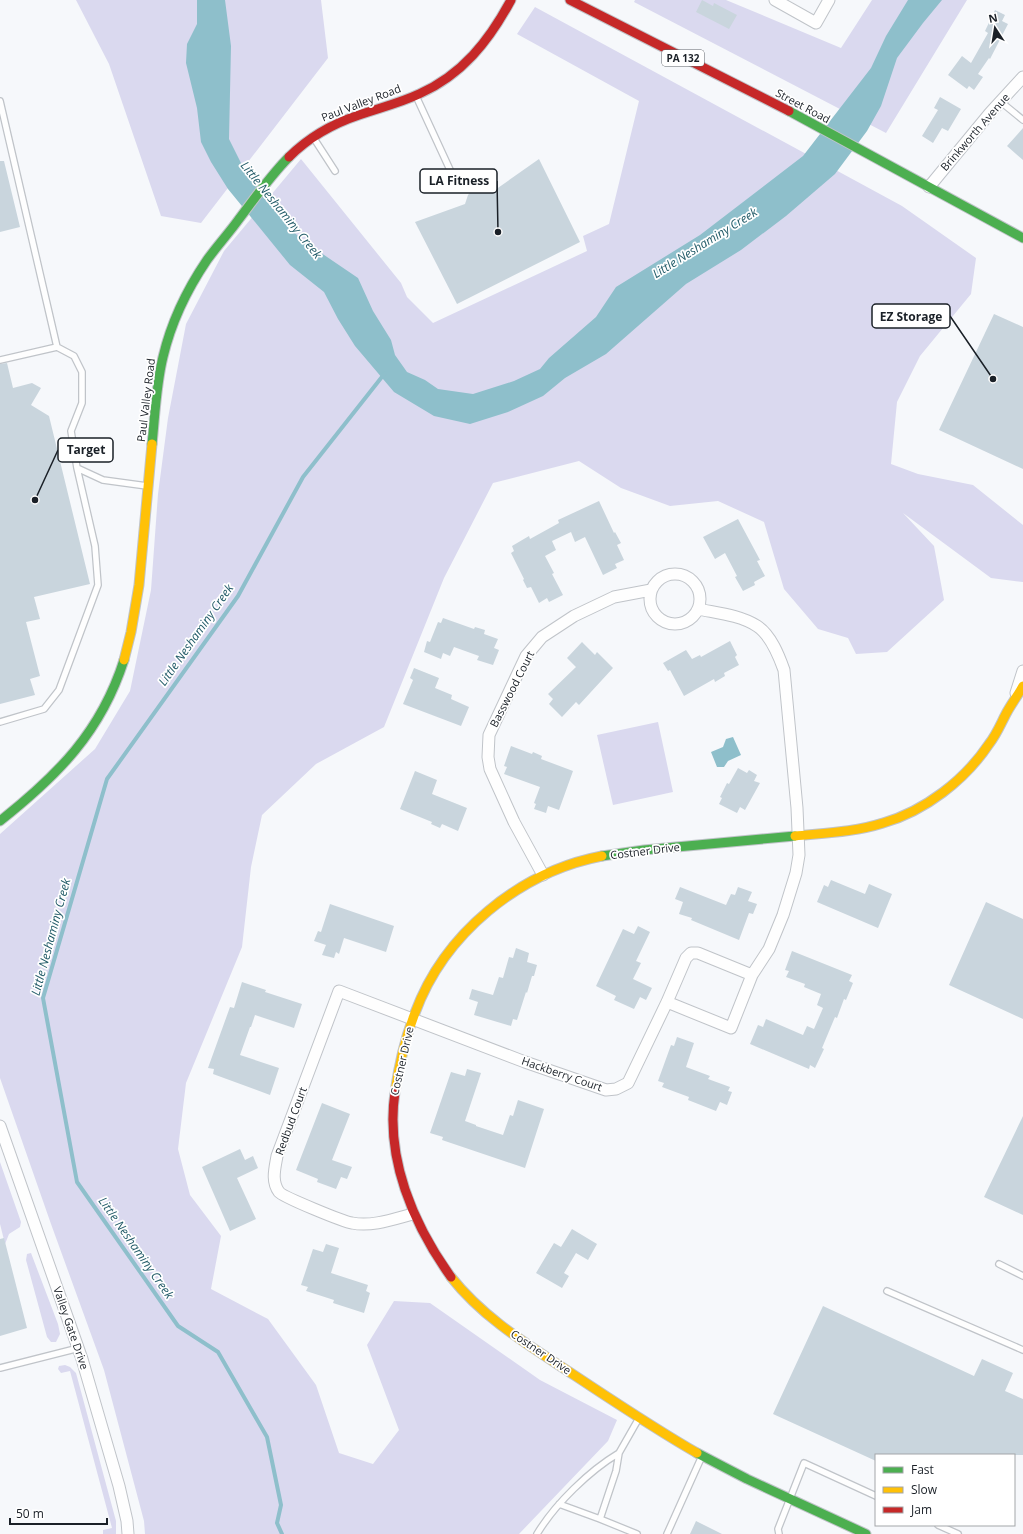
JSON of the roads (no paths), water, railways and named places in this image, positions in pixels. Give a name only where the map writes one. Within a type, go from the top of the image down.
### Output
[{"type":"street","name":"Paul Valley Road","points":[[0,821],[41,787],[63,766],[98,720],[110,697],[120,672],[132,631],[140,580],[148,486],[161,370],[170,335],[178,314],[194,282],[231,230],[282,164],[299,147],[330,126],[416,96],[437,86],[462,68],[483,45],[501,21],[511,0]]},
{"type":"street","name":"Street Road","points":[[570,0],[796,115],[1023,238]]},
{"type":"street","points":[[775,0],[816,23],[829,0]]},
{"type":"street","name":"Brinkworth Avenue","points":[[929,187],[1000,102],[1023,77]]},
{"type":"street","points":[[679,574],[689,578],[697,587],[700,598],[698,609],[691,618],[681,623],[670,624],[660,620],[652,611],[649,601],[651,590],[658,580],[668,575],[679,574]]},
{"type":"street","name":"Basswood Court","points":[[543,875],[514,822],[490,769],[488,757],[489,735],[526,656],[542,637],[574,616],[614,596],[651,590]]},
{"type":"street","points":[[667,1002],[731,1028],[752,975],[769,949],[785,909],[796,873],[799,855],[784,670],[779,654],[772,642],[758,626],[735,617],[698,609]]},
{"type":"street","name":"Costner Drive","points":[[1012,703],[1023,671]]},
{"type":"street","name":"Costner Drive","points":[[866,1534],[854,1532],[702,1455],[639,1418],[525,1343],[478,1307],[444,1267],[413,1214],[402,1182],[398,1164],[393,1119],[397,1076],[402,1051],[412,1020],[435,972],[460,939],[495,906],[513,892],[543,875],[582,861],[630,851],[798,836],[876,825],[918,808],[961,777],[993,740],[1012,703],[1023,686]]},
{"type":"street","name":"Hackberry Court","points":[[412,1020],[606,1090],[616,1089],[628,1082],[667,1002],[686,958],[691,953],[698,953],[752,975]]},
{"type":"street","name":"Redbud Court","points":[[412,1020],[339,991],[277,1156],[273,1174],[275,1184],[280,1193],[295,1201],[353,1224],[371,1224],[413,1214]]},
{"type":"street","name":"Valley Gate Drive","points":[[0,1126],[78,1348],[119,1486],[128,1521],[128,1534]]},
{"type":"lane","points":[[416,96],[457,185]]},
{"type":"lane","points":[[0,101],[56,347]]},
{"type":"lane","points":[[1000,102],[1023,120]]},
{"type":"lane","points":[[313,137],[335,171]]},
{"type":"lane","points":[[0,360],[56,347],[74,356],[82,372],[82,403],[71,431],[77,468],[95,546],[98,586],[58,690],[44,709],[0,722]]},
{"type":"lane","points":[[77,468],[103,480],[148,486]]},
{"type":"lane","points":[[999,1264],[1023,1276]]},
{"type":"lane","points":[[887,1291],[1023,1350]]},
{"type":"lane","points":[[0,1368],[78,1348]]},
{"type":"lane","points":[[600,1519],[616,1471],[619,1453],[639,1418]]},
{"type":"lane","points":[[537,1534],[559,1504],[606,1461],[619,1453]]},
{"type":"lane","points":[[667,1534],[702,1455]]},
{"type":"lane","points":[[779,1534],[778,1529],[804,1463],[875,1496]]},
{"type":"lane","points":[[559,1504],[637,1534]]},
{"type":"lane","points":[[940,1526],[958,1534]]},
{"type":"water","points":[[197,0],[225,0],[231,46],[229,139],[243,167],[289,228],[305,242],[358,278],[373,311],[391,340],[395,355],[407,372],[425,380],[438,389],[473,394],[514,381],[540,369],[549,358],[596,317],[616,287],[700,235],[803,156],[871,68],[886,36],[908,0],[942,0],[897,58],[881,106],[867,131],[835,174],[786,216],[741,250],[686,284],[606,354],[565,378],[543,396],[508,412],[470,424],[434,416],[394,392],[355,346],[338,319],[324,292],[290,265],[228,189],[211,162],[201,142],[197,108],[186,63],[187,44],[197,24]]},
{"type":"water","points":[[733,737],[741,755],[728,761],[724,767],[717,767],[711,752],[723,747],[726,739]]},
{"type":"waterway","name":"Little Neshaminy Creek","points":[[282,1534],[277,1523],[281,1505],[267,1437],[218,1352],[178,1326],[77,1182],[43,998],[107,779],[238,596],[303,477],[385,373]]},
{"type":"place","name":"LA Fitness","points":[[498,232]]},
{"type":"place","name":"EZ Storage","points":[[993,379]]},
{"type":"place","name":"Target","points":[[35,500]]}]
